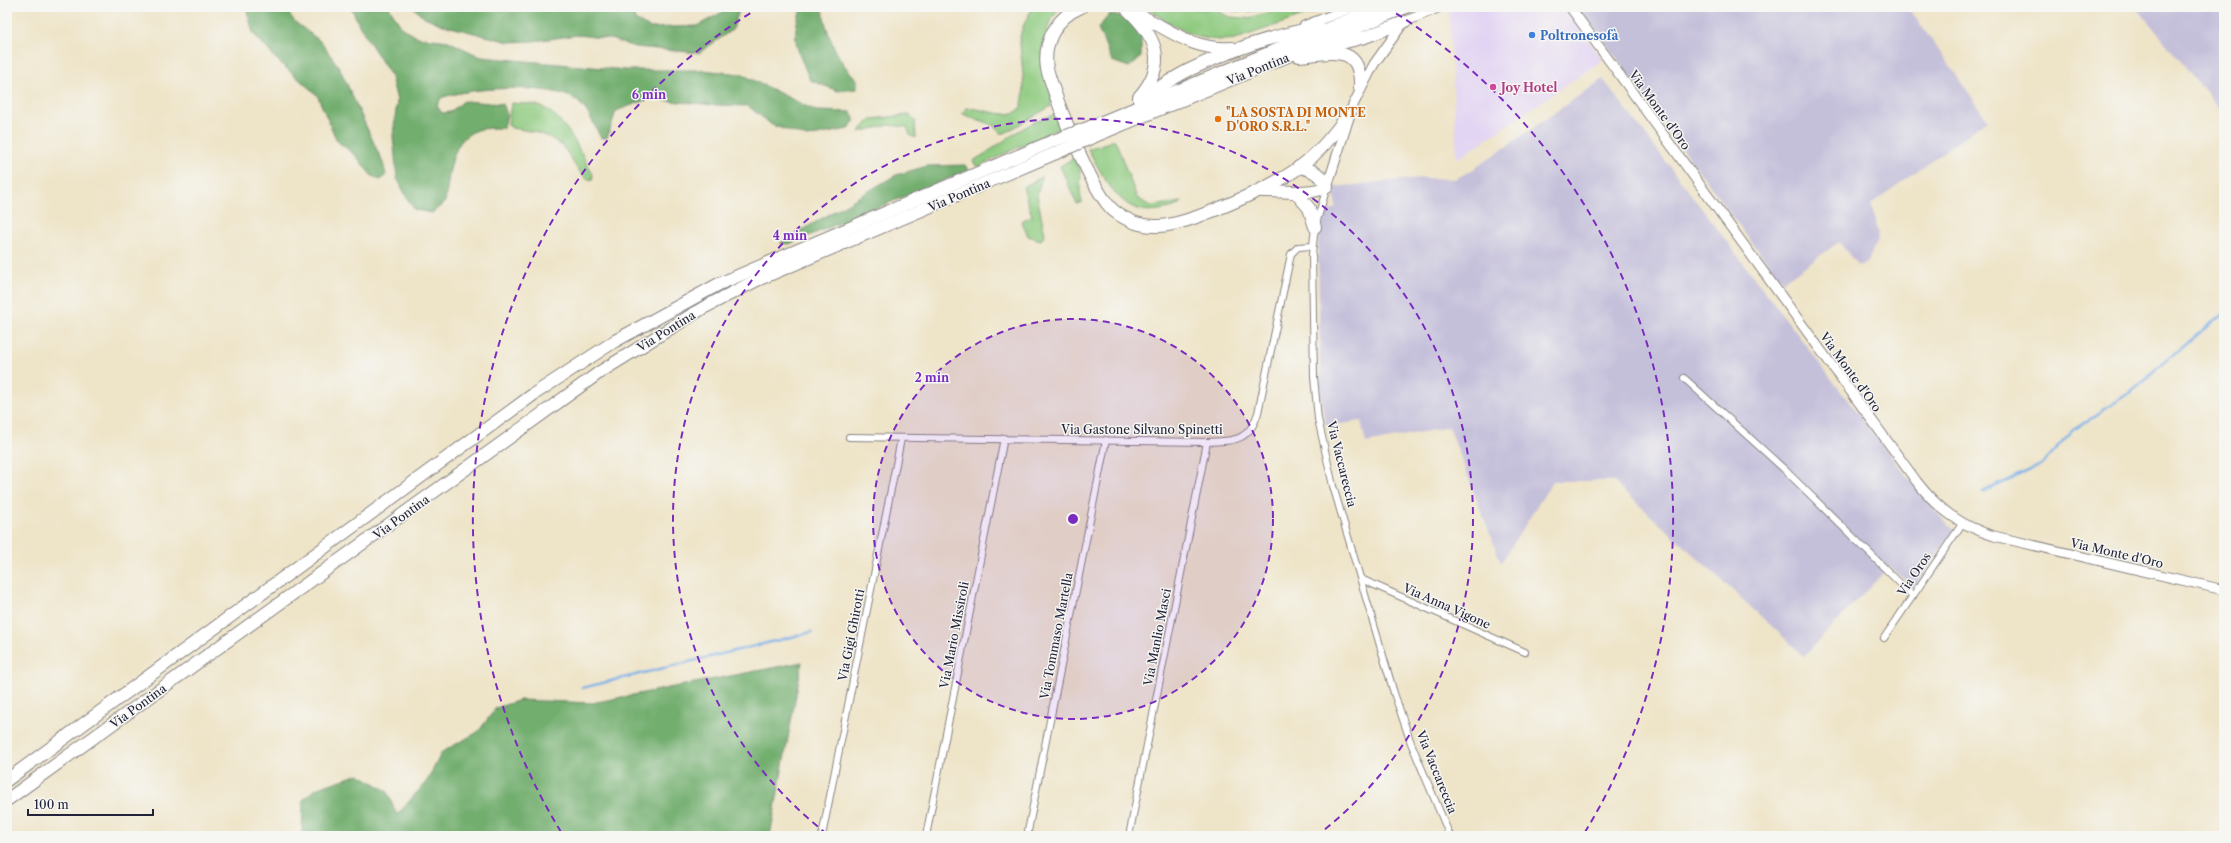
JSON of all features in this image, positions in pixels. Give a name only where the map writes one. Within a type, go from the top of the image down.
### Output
[{"type":"highway","points":[[1081,7],[1066,15],[1053,32],[1046,52],[1047,69],[1092,181],[1109,207],[1136,223],[1166,225],[1183,221],[1259,191],[1300,167],[1326,144],[1350,112]]},
{"type":"highway","name":"Via Pontina","points":[[7,800],[600,372],[702,308],[758,280],[1055,147],[1380,7]]},
{"type":"highway","name":"Via Pontina","points":[[1092,131],[1288,56],[1406,7]]},
{"type":"highway","points":[[1124,8],[1199,46],[1218,48],[1241,47]]},
{"type":"highway","points":[[1124,8],[1150,34],[1156,51],[1152,78],[1134,102]]},
{"type":"highway","points":[[1288,56],[1358,39],[1404,22]]},
{"type":"highway","points":[[1092,131],[1134,102],[1189,70],[1241,47],[1279,34],[1342,23]]},
{"type":"highway","points":[[1288,56],[1338,53],[1348,55],[1358,65],[1360,88]]},
{"type":"highway","name":"Via Pontina","points":[[7,780],[534,394],[615,341],[719,284],[1055,147]]},
{"type":"highway","points":[[1259,191],[1282,190],[1296,193],[1312,192],[1327,187],[1316,173],[1300,167]]},
{"type":"highway","points":[[1296,193],[1309,208],[1315,227]]},
{"type":"street","name":"Via Pontina","points":[[1279,34],[1353,7]]},
{"type":"street","points":[[1404,22],[1440,7]]},
{"type":"street","name":"Via Monte d'Oro","points":[[1570,7],[1920,486],[1942,510],[1962,524],[1983,533],[2224,590]]},
{"type":"street","name":"Via Vaccareccia","points":[[1404,22],[1381,53],[1360,88],[1350,112],[1315,227],[1312,246],[1314,377],[1317,408],[1333,486],[1411,743],[1450,836]]},
{"type":"street","name":"Via Gastone Silvano Spinetti","points":[[849,437],[901,439],[1004,438],[1207,442],[1237,440],[1248,433],[1258,413],[1291,255],[1298,247],[1312,246]]},
{"type":"street","points":[[1684,378],[1784,469],[1913,596]]},
{"type":"street","name":"Via Mario Missiroli","points":[[926,836],[1004,438]]},
{"type":"street","name":"Via Gigi Ghirotti","points":[[822,836],[901,439]]},
{"type":"street","name":"Via Tommaso Martella","points":[[1027,836],[1106,440]]},
{"type":"street","name":"Via Manlio Masci","points":[[1129,836],[1207,442]]},
{"type":"street","name":"Via Oros","points":[[1884,638],[1962,524]]},
{"type":"street","name":"Via Anna Vigone","points":[[1361,579],[1525,652]]},
{"type":"shaded area","points":[[1456,7],[1564,7],[1603,60],[1457,159],[1449,10]]},
{"type":"shaded area","points":[[1579,7],[1908,7],[1988,120],[1871,204],[1879,234],[1868,262],[1858,266],[1839,242],[1783,282],[1746,235]]},
{"type":"shaded area","points":[[2136,7],[2224,7],[2224,114]]},
{"type":"shaded area","points":[[1603,79],[1878,440],[1935,511],[1954,530],[1914,588],[1890,566],[1804,656],[1613,481],[1553,481],[1501,563],[1449,427],[1366,443],[1361,421],[1326,426],[1321,398],[1318,250],[1319,231],[1327,213],[1336,207],[1333,187],[1421,178],[1455,179],[1474,169]]},
{"type":"green space","points":[[246,7],[284,7],[295,22],[320,41],[339,67],[383,163],[386,175],[380,180],[371,175],[356,156],[337,141],[317,95],[277,60],[253,33]]},
{"type":"green space","points":[[351,7],[389,7],[402,28],[417,37],[448,41],[481,57],[626,70],[701,70],[741,74],[816,111],[851,112],[855,120],[848,129],[807,137],[772,125],[748,106],[714,105],[648,99],[616,111],[607,138],[601,138],[589,115],[581,105],[571,97],[558,93],[543,90],[506,88],[469,91],[454,94],[441,98],[437,106],[442,113],[450,112],[464,101],[503,104],[507,114],[504,128],[482,129],[471,133],[463,139],[453,158],[445,202],[432,213],[415,210],[397,178],[393,136],[397,101],[391,76],[360,27]]},
{"type":"green space","points":[[413,7],[632,7],[635,20],[650,28],[697,26],[728,9],[740,7],[733,29],[699,53],[635,47],[610,39],[578,35],[534,41],[509,42],[443,25],[422,16]]},
{"type":"green space","points":[[802,7],[822,7],[826,26],[834,46],[844,64],[857,79],[857,89],[838,91],[810,80],[799,52],[796,36],[796,27]]},
{"type":"green space","points":[[1033,7],[1060,7],[1046,33],[1043,50],[1044,69],[1052,96],[1052,103],[1051,106],[1005,133],[1001,133],[992,125],[962,113],[967,108],[1010,114],[1016,112],[1020,108],[1024,90],[1020,38],[1023,26]]},
{"type":"green space","points":[[1144,7],[1184,7],[1207,10],[1213,8],[1229,17],[1248,18],[1288,7],[1329,7],[1236,39],[1221,40],[1209,39],[1187,32]]},
{"type":"green space","points":[[1220,7],[1272,7],[1245,12],[1233,11]]},
{"type":"green space","points":[[1110,14],[1122,16],[1141,32],[1141,57],[1129,67],[1112,61],[1098,28]]},
{"type":"green space","points":[[511,103],[531,104],[542,107],[551,112],[572,137],[593,175],[592,180],[583,175],[565,149],[556,141],[544,135],[512,128],[508,125]]},
{"type":"green space","points":[[909,115],[915,120],[916,138],[910,135],[907,127],[889,125],[859,132],[871,119]]},
{"type":"green space","points":[[1053,115],[1061,118],[1067,124],[977,167],[973,161],[1032,123]]},
{"type":"green space","points":[[1115,140],[1137,198],[1150,206],[1182,202],[1177,206],[1169,208],[1146,211],[1134,208],[1115,193],[1100,172],[1088,149]]},
{"type":"green space","points":[[1074,158],[1078,164],[1081,175],[1080,195],[1082,202],[1077,204],[1060,166]]},
{"type":"green space","points":[[965,165],[969,170],[789,244],[780,243],[896,175],[927,166]]},
{"type":"green space","points":[[1042,177],[1037,195],[1045,235],[1041,240],[1028,236],[1021,221],[1032,216],[1023,187]]},
{"type":"green space","points":[[802,662],[770,836],[302,836],[303,800],[315,789],[359,774],[387,791],[397,815],[427,781],[442,752],[478,732],[496,708],[520,700],[592,703]]},
{"type":"waterway","points":[[1983,492],[2041,465],[2075,429],[2129,393],[2224,312]]},
{"type":"waterway","points":[[582,688],[812,632]]},
{"type":"place","name":"Poltronesofà","points":[[1532,35]]},
{"type":"place","name":"Joy Hotel","points":[[1493,87]]},
{"type":"place","name":"\"LA SOSTA DI MONTE D'ORO S.R.L.\"","points":[[1218,119]]}]
